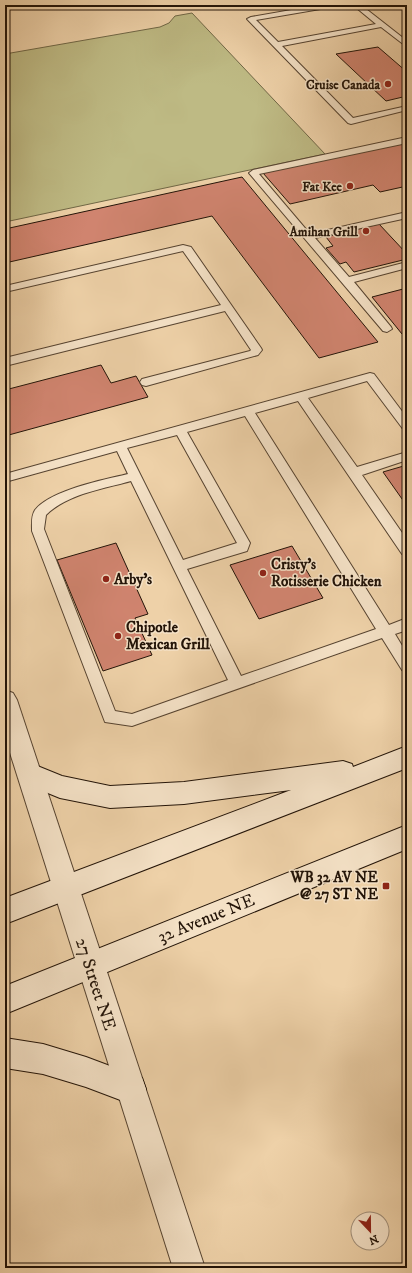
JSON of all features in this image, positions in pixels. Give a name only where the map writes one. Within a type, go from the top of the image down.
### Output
[{"type":"main road","name":"27 Street NE","points":[[5,700],[131,1089],[183,1266]]},
{"type":"main road","points":[[5,911],[407,757]]},
{"type":"main road","points":[[30,774],[60,787],[110,797],[184,793],[378,768]]},
{"type":"main road","name":"32 Avenue NE","points":[[5,1000],[407,837]]},
{"type":"main road","points":[[5,1053],[43,1059],[86,1072],[131,1089]]},
{"type":"lane","points":[[332,5],[251,19],[351,121],[407,108]]},
{"type":"lane","points":[[357,5],[407,45]]},
{"type":"lane","points":[[276,45],[382,25]]},
{"type":"lane","points":[[387,329],[253,173],[407,140]]},
{"type":"lane","points":[[308,237],[407,215]]},
{"type":"lane","points":[[5,289],[183,248],[188,249],[257,350],[254,353],[146,382]]},
{"type":"lane","points":[[347,281],[407,265]]},
{"type":"lane","points":[[5,362],[228,307]]},
{"type":"lane","points":[[5,478],[370,377],[407,426]]},
{"type":"lane","points":[[301,396],[407,550]]},
{"type":"lane","points":[[248,411],[407,666]]},
{"type":"lane","points":[[180,429],[244,543],[242,547],[180,566]]},
{"type":"lane","points":[[120,446],[237,684]]},
{"type":"lane","points":[[354,472],[407,456]]},
{"type":"lane","points":[[135,476],[60,498],[47,506],[39,514],[38,531],[110,716],[132,720],[407,624]]},
{"type":"shaded area","points":[[192,13],[325,154],[5,222],[5,54],[160,27],[169,23],[175,16]]},
{"type":"building","name":"Cruise Canada","points":[[378,47],[407,72],[407,96],[386,101],[336,54]]},
{"type":"building","points":[[407,142],[407,186],[380,192],[373,185],[290,204],[263,173]]},
{"type":"building","points":[[242,177],[378,342],[319,358],[212,216],[5,263],[5,229]]},
{"type":"building","points":[[379,224],[407,254],[407,259],[354,272],[346,262],[340,264],[326,248],[333,246],[326,237]]},
{"type":"building","points":[[407,288],[407,332],[402,334],[372,297]]},
{"type":"building","points":[[101,365],[111,383],[136,376],[148,397],[5,436],[5,390]]},
{"type":"building","points":[[407,465],[407,506],[383,472]]},
{"type":"building","points":[[116,543],[148,614],[135,618],[152,655],[103,671],[57,560]]},
{"type":"building","points":[[292,546],[323,598],[259,619],[230,565]]},
{"type":"place","name":"Cruise Canada","points":[[388,84]]},
{"type":"place","name":"Fat Kee","points":[[350,186]]},
{"type":"place","name":"Amihan Grill","points":[[366,231]]},
{"type":"place","name":"Cristy's Rotisserie Chicken","points":[[263,573]]},
{"type":"place","name":"Arby's","points":[[106,579]]},
{"type":"place","name":"Chipotle Mexican Grill","points":[[118,636]]},
{"type":"place","name":"WB 32 AV NE @ 27 ST NE","points":[[386,886]]}]
